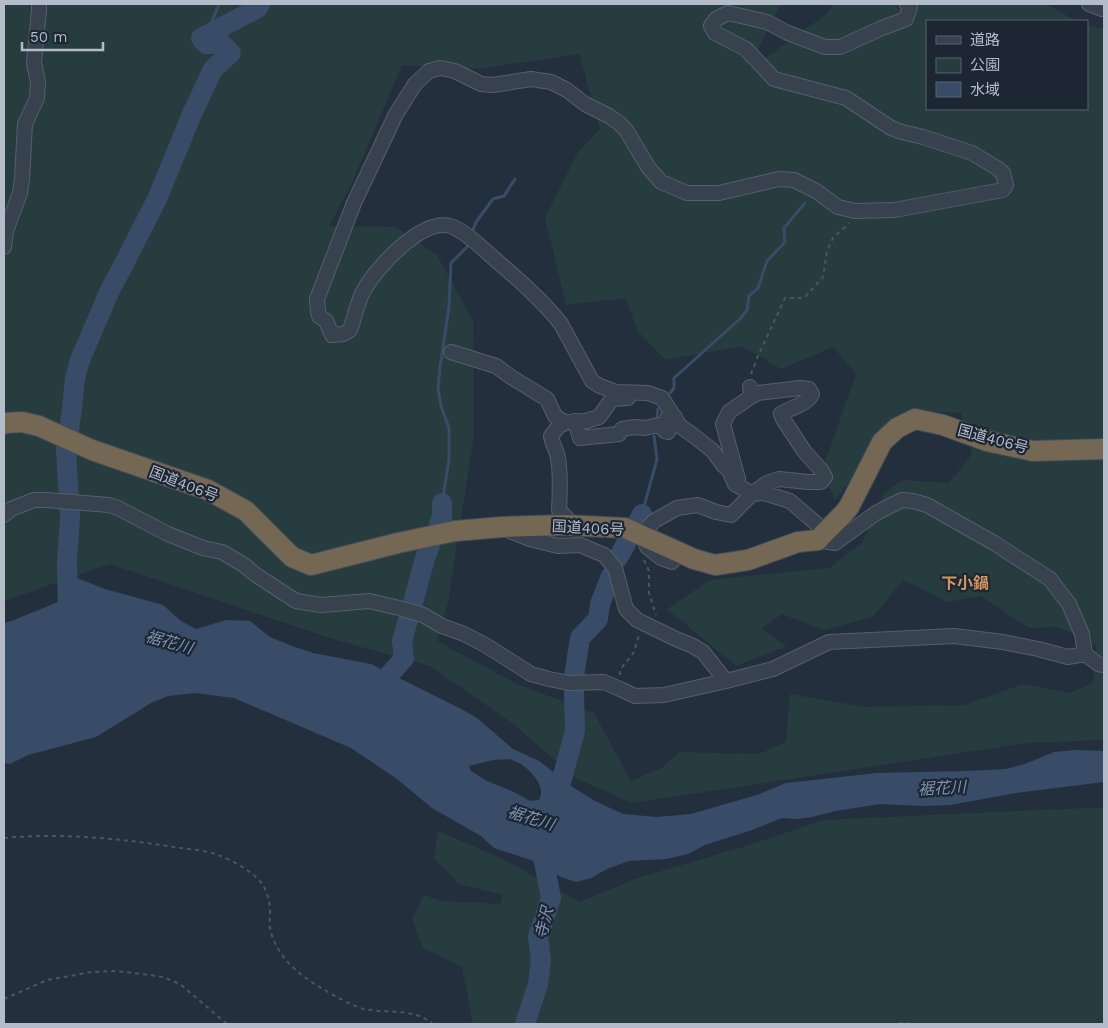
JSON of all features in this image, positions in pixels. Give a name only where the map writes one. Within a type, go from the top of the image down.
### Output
[{"type":"highway","name":"国道406号","points":[[4,421],[22,422],[38,426],[92,450],[208,490],[246,511],[292,557],[311,565],[455,531],[574,526],[625,528],[694,559],[715,565],[748,560],[822,535],[849,507],[882,442],[897,428],[915,419],[943,425],[987,441],[1033,450],[1104,449]]},
{"type":"street","points":[[4,246],[6,231],[20,193],[25,124],[37,98],[38,82],[34,62],[40,10],[39,4]]},
{"type":"street","points":[[907,4],[910,6],[906,19],[840,47],[825,46],[788,33],[767,22],[737,14],[728,13],[716,19],[711,26],[715,33],[746,49],[774,80],[846,98],[891,128],[972,153],[998,168],[1003,174],[1006,185],[1003,190],[894,210],[855,211],[838,207],[816,191],[794,180],[779,179],[719,192],[687,193],[661,182],[648,166],[626,130],[619,123],[585,104],[567,90],[551,82],[532,79],[493,85],[481,84],[455,71],[440,68],[429,71],[415,84],[396,114],[354,203],[318,293],[316,305],[319,316],[326,321],[332,335],[342,334],[350,330],[363,290],[382,264],[411,238],[434,227],[452,227],[465,234],[514,276],[555,316],[562,324],[592,381],[616,392],[648,393],[662,398],[680,426],[713,451],[729,470],[736,484],[746,491],[764,493],[790,501],[822,535],[835,543],[876,513],[902,500],[928,505],[994,543],[1050,579],[1069,604],[1082,634],[1085,654],[1098,664],[1104,664]]},
{"type":"street","points":[[1089,4],[1104,8]]},
{"type":"street","points":[[451,352],[496,366],[547,399],[555,416],[564,422],[586,421],[599,417],[612,399],[629,398],[637,392]]},
{"type":"street","points":[[672,562],[661,558],[647,547],[642,534],[654,521],[677,508],[698,504],[716,512],[731,515],[746,491],[779,480],[821,482],[825,477],[804,451],[781,414],[810,400],[812,394],[809,389],[800,388],[758,393],[751,391],[729,412],[723,424],[746,491]]},
{"type":"street","points":[[571,421],[580,438],[619,434],[622,429],[659,425],[664,431],[668,432],[667,418],[674,417]]},
{"type":"street","points":[[571,421],[560,426],[551,436],[558,456],[561,484],[559,510],[574,526]]},
{"type":"street","points":[[4,515],[11,509],[34,500],[101,504],[118,508],[168,534],[203,548],[222,552],[296,601],[321,605],[369,600],[422,615],[442,626],[464,634],[488,646],[531,674],[569,683],[604,682],[635,696],[664,695],[773,669],[829,642],[954,636],[1003,642],[1068,657],[1085,654]]},
{"type":"street","points":[[502,528],[530,539],[558,546],[580,546],[604,555],[616,568],[626,609],[637,620],[703,652],[726,681]]},
{"type":"path","points":[[751,391],[749,378],[785,298],[804,298],[823,278],[828,250],[833,238],[856,217],[846,209]]},
{"type":"path","points":[[4,838],[68,836],[152,843],[218,855],[255,875],[262,884],[268,897],[270,927],[273,939],[284,957],[298,972],[354,1006],[405,1013],[424,1018],[433,1024]]},
{"type":"path","points":[[4,999],[47,980],[92,972],[116,971],[163,977],[180,984],[227,1024]]},
{"type":"path","points":[[899,1024],[909,1024]]},
{"type":"green space","points":[[4,4],[781,4],[748,69],[828,13],[832,4],[1046,4],[1075,20],[926,20],[926,110],[1088,110],[1088,25],[1104,29],[1104,740],[1027,743],[632,803],[577,779],[512,723],[430,666],[336,640],[110,564],[4,601]],"holes":[[[579,54],[600,129],[578,152],[545,218],[566,305],[626,298],[637,330],[665,360],[742,346],[781,369],[833,347],[856,374],[822,471],[835,500],[906,411],[961,413],[972,454],[949,483],[903,480],[884,493],[862,543],[829,568],[710,580],[667,609],[736,666],[787,646],[761,629],[782,614],[824,630],[873,617],[903,580],[948,602],[981,596],[1029,628],[1060,627],[1096,646],[1093,683],[1070,693],[1024,684],[963,705],[865,707],[790,694],[786,742],[759,754],[679,752],[663,767],[631,781],[594,713],[517,684],[437,641],[448,602],[474,435],[473,321],[437,255],[395,227],[329,226],[352,183],[402,65],[478,69]]]},
{"type":"green space","points":[[1104,808],[1104,1024],[473,1024],[462,967],[423,948],[412,919],[424,895],[442,901],[500,904],[503,895],[459,884],[434,858],[438,831],[503,859],[580,902],[635,879],[824,820]]},
{"type":"water","name":"裾花川","points":[[77,578],[105,589],[163,605],[181,621],[196,629],[226,620],[250,621],[270,637],[292,646],[313,653],[371,664],[477,718],[513,749],[539,761],[574,788],[595,801],[623,814],[657,817],[691,814],[757,795],[786,783],[877,773],[1006,769],[1025,764],[1054,752],[1076,750],[1104,751],[1104,782],[1016,793],[950,805],[880,804],[812,817],[782,818],[705,845],[688,854],[666,859],[629,861],[609,868],[591,878],[576,882],[561,877],[537,862],[494,848],[481,836],[432,808],[397,779],[351,748],[234,698],[195,693],[168,696],[151,703],[96,737],[28,755],[10,764],[4,763],[4,623],[58,602]],"holes":[[[510,759],[520,763],[537,780],[541,790],[539,800],[530,801],[487,781],[471,771],[469,766],[493,760]]]},
{"type":"waterway","points":[[206,36],[219,4]]},
{"type":"waterway","points":[[68,617],[67,561],[70,518],[66,451],[75,378],[80,360],[110,290],[157,199],[213,69],[231,53],[222,44],[206,44],[201,38],[258,8],[260,4]]},
{"type":"waterway","points":[[471,235],[476,222],[493,199],[504,196],[515,179]]},
{"type":"waterway","points":[[670,393],[674,388],[674,378],[741,318],[747,310],[749,296],[758,288],[767,261],[785,242],[784,228],[805,203]]},
{"type":"waterway","points":[[442,503],[449,459],[449,428],[441,406],[438,388],[440,368],[449,306],[451,263],[467,247],[469,241]]},
{"type":"waterway","points":[[657,416],[658,409]]},
{"type":"waterway","points":[[642,514],[657,459],[654,436]]},
{"type":"waterway","points":[[439,524],[442,517],[442,503]]},
{"type":"waterway","points":[[638,522],[642,514]]},
{"type":"waterway","points":[[618,558],[628,540]]},
{"type":"waterway","points":[[413,603],[430,546]]},
{"type":"waterway","points":[[574,676],[580,638],[598,619],[600,604],[611,576]]},
{"type":"waterway","points":[[382,695],[386,691],[385,680],[404,658],[402,641],[408,620]]},
{"type":"waterway","points":[[556,805],[575,731],[574,692]]},
{"type":"waterway","name":"寺沢","points":[[525,1024],[538,984],[541,960],[538,937],[551,898],[540,842]]},
{"type":"district","name":"下小鍋","points":[[965,583]]}]
